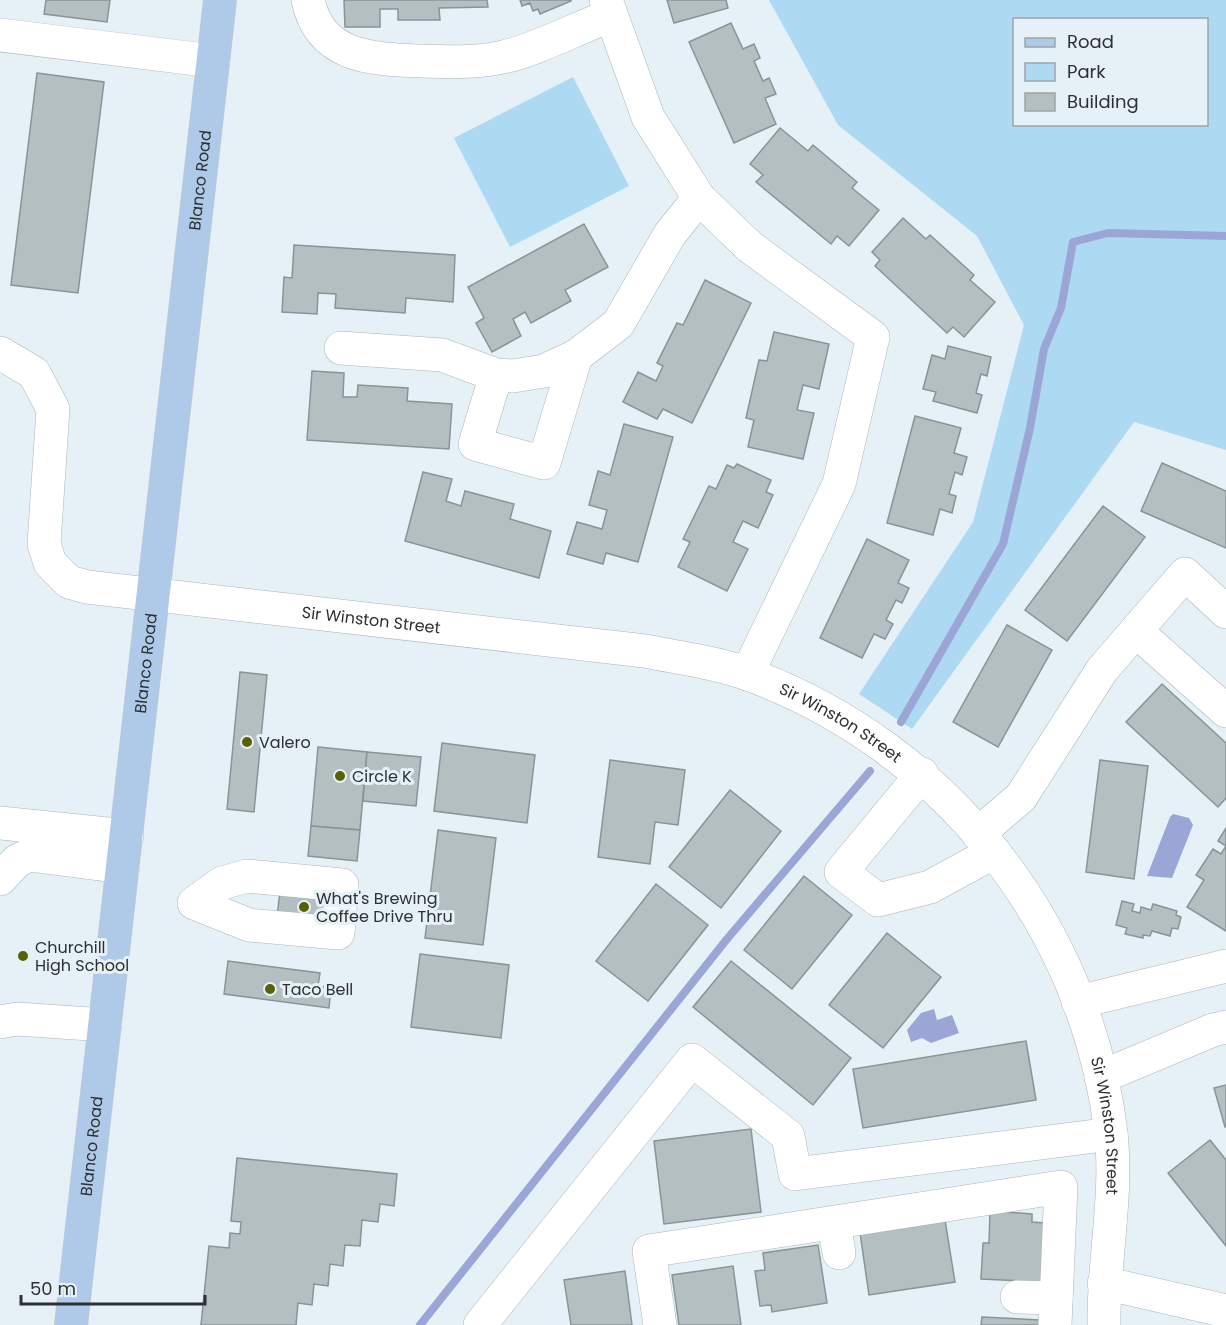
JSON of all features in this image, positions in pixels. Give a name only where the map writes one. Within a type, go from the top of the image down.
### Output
[{"type":"main road","name":"Blanco Road","points":[[71,1325],[220,0]]},
{"type":"street","points":[[308,0],[314,21],[332,41],[351,53],[374,60],[465,62],[504,57],[608,8],[648,117],[699,198],[750,247],[873,337],[839,484],[747,674]]},
{"type":"street","points":[[0,35],[213,61]]},
{"type":"street","points":[[341,348],[442,354],[496,375],[513,376],[544,371],[576,356],[618,324],[670,234],[699,198]]},
{"type":"street","name":"Sir Winston Street","points":[[0,353],[34,373],[53,409],[44,544],[50,564],[69,582],[154,596],[645,651],[718,664],[747,674],[835,715],[922,774],[986,843],[1037,914],[1064,966],[1078,1002],[1101,1077],[1111,1134],[1111,1225],[1104,1283],[1104,1325]]},
{"type":"street","points":[[496,375],[475,444],[544,463],[576,356]]},
{"type":"street","points":[[922,774],[841,872],[878,900],[930,887],[986,843],[1021,797],[1102,670],[1185,574],[1226,612]]},
{"type":"street","points":[[1136,631],[1226,711]]},
{"type":"street","points":[[0,823],[125,851]]},
{"type":"street","points":[[0,879],[17,861],[29,855],[125,851]]},
{"type":"street","points":[[1078,1002],[1226,966]]},
{"type":"street","points":[[0,1022],[17,1019],[105,1025]]},
{"type":"street","points":[[1101,1077],[1213,1030],[1226,1027]]},
{"type":"street","points":[[480,1325],[692,1060],[788,1136],[795,1174],[1111,1134]]},
{"type":"street","points":[[660,1325],[649,1251],[837,1238],[1061,1187],[1055,1312],[1017,1297]]},
{"type":"street","points":[[1060,1221],[1111,1225]]},
{"type":"street","points":[[1104,1283],[1216,1308]]},
{"type":"green space","points":[[769,0],[1226,0],[1226,450],[1134,422],[912,729],[859,694],[973,522],[1024,325],[977,236],[838,125]]},
{"type":"green space","points":[[573,77],[629,186],[510,247],[454,138]]},
{"type":"shaded area","points":[[1173,814],[1189,818],[1193,825],[1172,878],[1147,876],[1170,817]]},
{"type":"shaded area","points":[[934,1009],[937,1020],[952,1015],[959,1033],[931,1043],[922,1038],[911,1042],[907,1030],[921,1013]]},
{"type":"building","points":[[46,0],[110,0],[107,22],[44,14]]},
{"type":"building","points":[[344,0],[487,0],[488,7],[439,8],[440,20],[398,20],[398,9],[380,9],[380,27],[345,27]]},
{"type":"building","points":[[520,0],[571,1],[540,14],[538,9],[533,11],[530,3],[522,6]]},
{"type":"building","points":[[667,0],[726,0],[728,8],[674,23]]},
{"type":"building","points":[[731,23],[743,49],[754,44],[760,58],[754,61],[763,81],[769,78],[776,94],[765,98],[776,124],[734,143],[689,42]]},
{"type":"building","points":[[37,73],[104,82],[78,293],[11,285]]},
{"type":"building","points":[[780,128],[808,151],[813,145],[857,182],[852,188],[879,210],[849,246],[837,236],[831,244],[756,182],[763,175],[750,164]]},
{"type":"building","points":[[903,218],[926,239],[930,235],[974,275],[970,280],[995,302],[964,337],[953,327],[947,333],[875,266],[880,260],[872,252]]},
{"type":"building","points":[[584,224],[608,267],[565,290],[571,301],[531,323],[525,312],[513,319],[521,336],[492,352],[476,323],[484,318],[468,287]]},
{"type":"building","points":[[294,245],[455,255],[453,302],[406,298],[405,313],[335,308],[336,294],[318,293],[317,314],[282,312],[284,277],[292,278]]},
{"type":"building","points":[[705,280],[751,303],[692,423],[663,409],[657,419],[623,402],[638,372],[656,381],[663,366],[657,363],[677,323],[683,325]]},
{"type":"building","points":[[774,332],[829,344],[819,389],[803,385],[797,410],[814,413],[803,459],[748,447],[754,420],[746,418],[759,360],[767,361]]},
{"type":"building","points":[[948,346],[991,357],[987,376],[981,374],[976,393],[982,395],[977,413],[933,401],[936,392],[923,389],[932,355],[945,359]]},
{"type":"building","points":[[312,371],[344,373],[343,397],[357,397],[358,385],[408,388],[407,401],[452,404],[449,449],[307,440]]},
{"type":"building","points":[[915,416],[961,428],[954,453],[967,457],[962,475],[955,472],[949,494],[956,496],[952,513],[940,509],[933,535],[887,523]]},
{"type":"building","points":[[624,424],[673,437],[638,562],[606,553],[603,564],[567,554],[577,522],[602,529],[607,510],[589,505],[598,471],[610,475]]},
{"type":"building","points":[[1162,463],[1226,491],[1226,548],[1141,511]]},
{"type":"building","points":[[737,464],[771,480],[766,492],[773,495],[758,528],[743,521],[733,542],[748,549],[727,591],[678,567],[690,542],[683,539],[709,486],[716,489],[727,465],[734,468]]},
{"type":"building","points":[[423,472],[452,479],[446,501],[461,506],[465,491],[514,504],[510,519],[551,531],[539,578],[405,541]]},
{"type":"building","points":[[1103,506],[1145,537],[1067,641],[1025,610]]},
{"type":"building","points":[[867,539],[909,560],[898,583],[909,588],[902,603],[896,600],[886,620],[893,624],[885,639],[874,634],[862,658],[820,638]]},
{"type":"building","points":[[1007,625],[1052,650],[998,747],[953,722]]},
{"type":"building","name":"Valero","points":[[240,672],[267,675],[254,812],[227,809]]},
{"type":"building","points":[[1162,684],[1226,743],[1226,798],[1218,807],[1126,722]]},
{"type":"building","points":[[442,743],[535,755],[527,823],[434,811]]},
{"type":"building","name":"Circle K","points":[[318,747],[367,752],[360,830],[311,826]]},
{"type":"building","points":[[367,752],[421,757],[416,806],[363,801]]},
{"type":"building","points":[[610,760],[685,770],[678,825],[655,822],[650,864],[598,857]]},
{"type":"building","points":[[1100,760],[1148,766],[1134,879],[1086,872]]},
{"type":"building","points":[[730,790],[781,831],[721,908],[669,867]]},
{"type":"building","points":[[311,826],[360,830],[357,861],[308,856]]},
{"type":"building","points":[[1226,828],[1226,846],[1218,841]]},
{"type":"building","points":[[438,830],[496,838],[483,945],[425,938]]},
{"type":"building","points":[[1226,846],[1226,931],[1187,907],[1204,880],[1196,875],[1213,849],[1221,854]]},
{"type":"building","points":[[804,876],[852,915],[792,989],[744,950]]},
{"type":"building","points":[[656,884],[708,925],[648,1001],[596,961]]},
{"type":"building","name":"What's Brewing Coffee Drive Thru","points":[[280,891],[332,897],[329,923],[277,917]]},
{"type":"building","points":[[1122,901],[1134,904],[1132,911],[1140,913],[1141,907],[1151,910],[1153,904],[1177,911],[1176,915],[1181,917],[1178,929],[1172,928],[1170,936],[1152,931],[1150,936],[1143,935],[1143,938],[1125,934],[1127,928],[1116,925]]},
{"type":"building","points":[[887,933],[941,977],[883,1048],[829,1005]]},
{"type":"building","points":[[420,954],[509,965],[501,1038],[411,1027]]},
{"type":"building","points":[[228,961],[320,973],[318,986],[331,988],[329,1008],[224,994]]},
{"type":"building","points":[[731,961],[851,1058],[813,1105],[693,1007]]},
{"type":"building","points":[[1026,1041],[1036,1100],[863,1128],[853,1069]]},
{"type":"building","points":[[1226,1085],[1226,1127],[1225,1127],[1214,1088]]},
{"type":"building","points":[[751,1129],[761,1212],[664,1224],[654,1141]]},
{"type":"building","points":[[1210,1140],[1226,1160],[1226,1246],[1168,1173]]},
{"type":"building","points":[[237,1158],[397,1174],[394,1206],[380,1204],[378,1222],[362,1220],[360,1246],[345,1245],[343,1266],[330,1264],[328,1286],[314,1284],[312,1305],[298,1303],[296,1325],[201,1325],[209,1246],[229,1248],[230,1233],[240,1234],[241,1222],[231,1221]]},
{"type":"building","points":[[990,1211],[1032,1214],[1032,1222],[1045,1223],[1042,1282],[981,1279],[983,1243],[989,1243]]},
{"type":"building","points":[[945,1220],[955,1282],[869,1295],[860,1233]]},
{"type":"building","points":[[818,1245],[827,1303],[772,1312],[771,1305],[760,1306],[755,1271],[765,1270],[763,1253]]},
{"type":"building","points":[[733,1266],[741,1325],[679,1325],[672,1275]]},
{"type":"building","points":[[625,1271],[632,1325],[571,1325],[564,1280]]},
{"type":"building","points":[[982,1317],[1040,1320],[1040,1325],[981,1325]]},
{"type":"waterway","points":[[901,722],[1003,544],[1030,428],[1044,349],[1061,308],[1073,242],[1108,233],[1226,236]]},
{"type":"waterway","points":[[420,1325],[727,939],[870,771]]},
{"type":"place","name":"Valero","points":[[247,742]]},
{"type":"place","name":"Circle K","points":[[340,776]]},
{"type":"place","name":"What's Brewing Coffee Drive Thru","points":[[304,907]]},
{"type":"place","name":"Churchill High School","points":[[23,956]]},
{"type":"place","name":"Taco Bell","points":[[270,989]]}]
